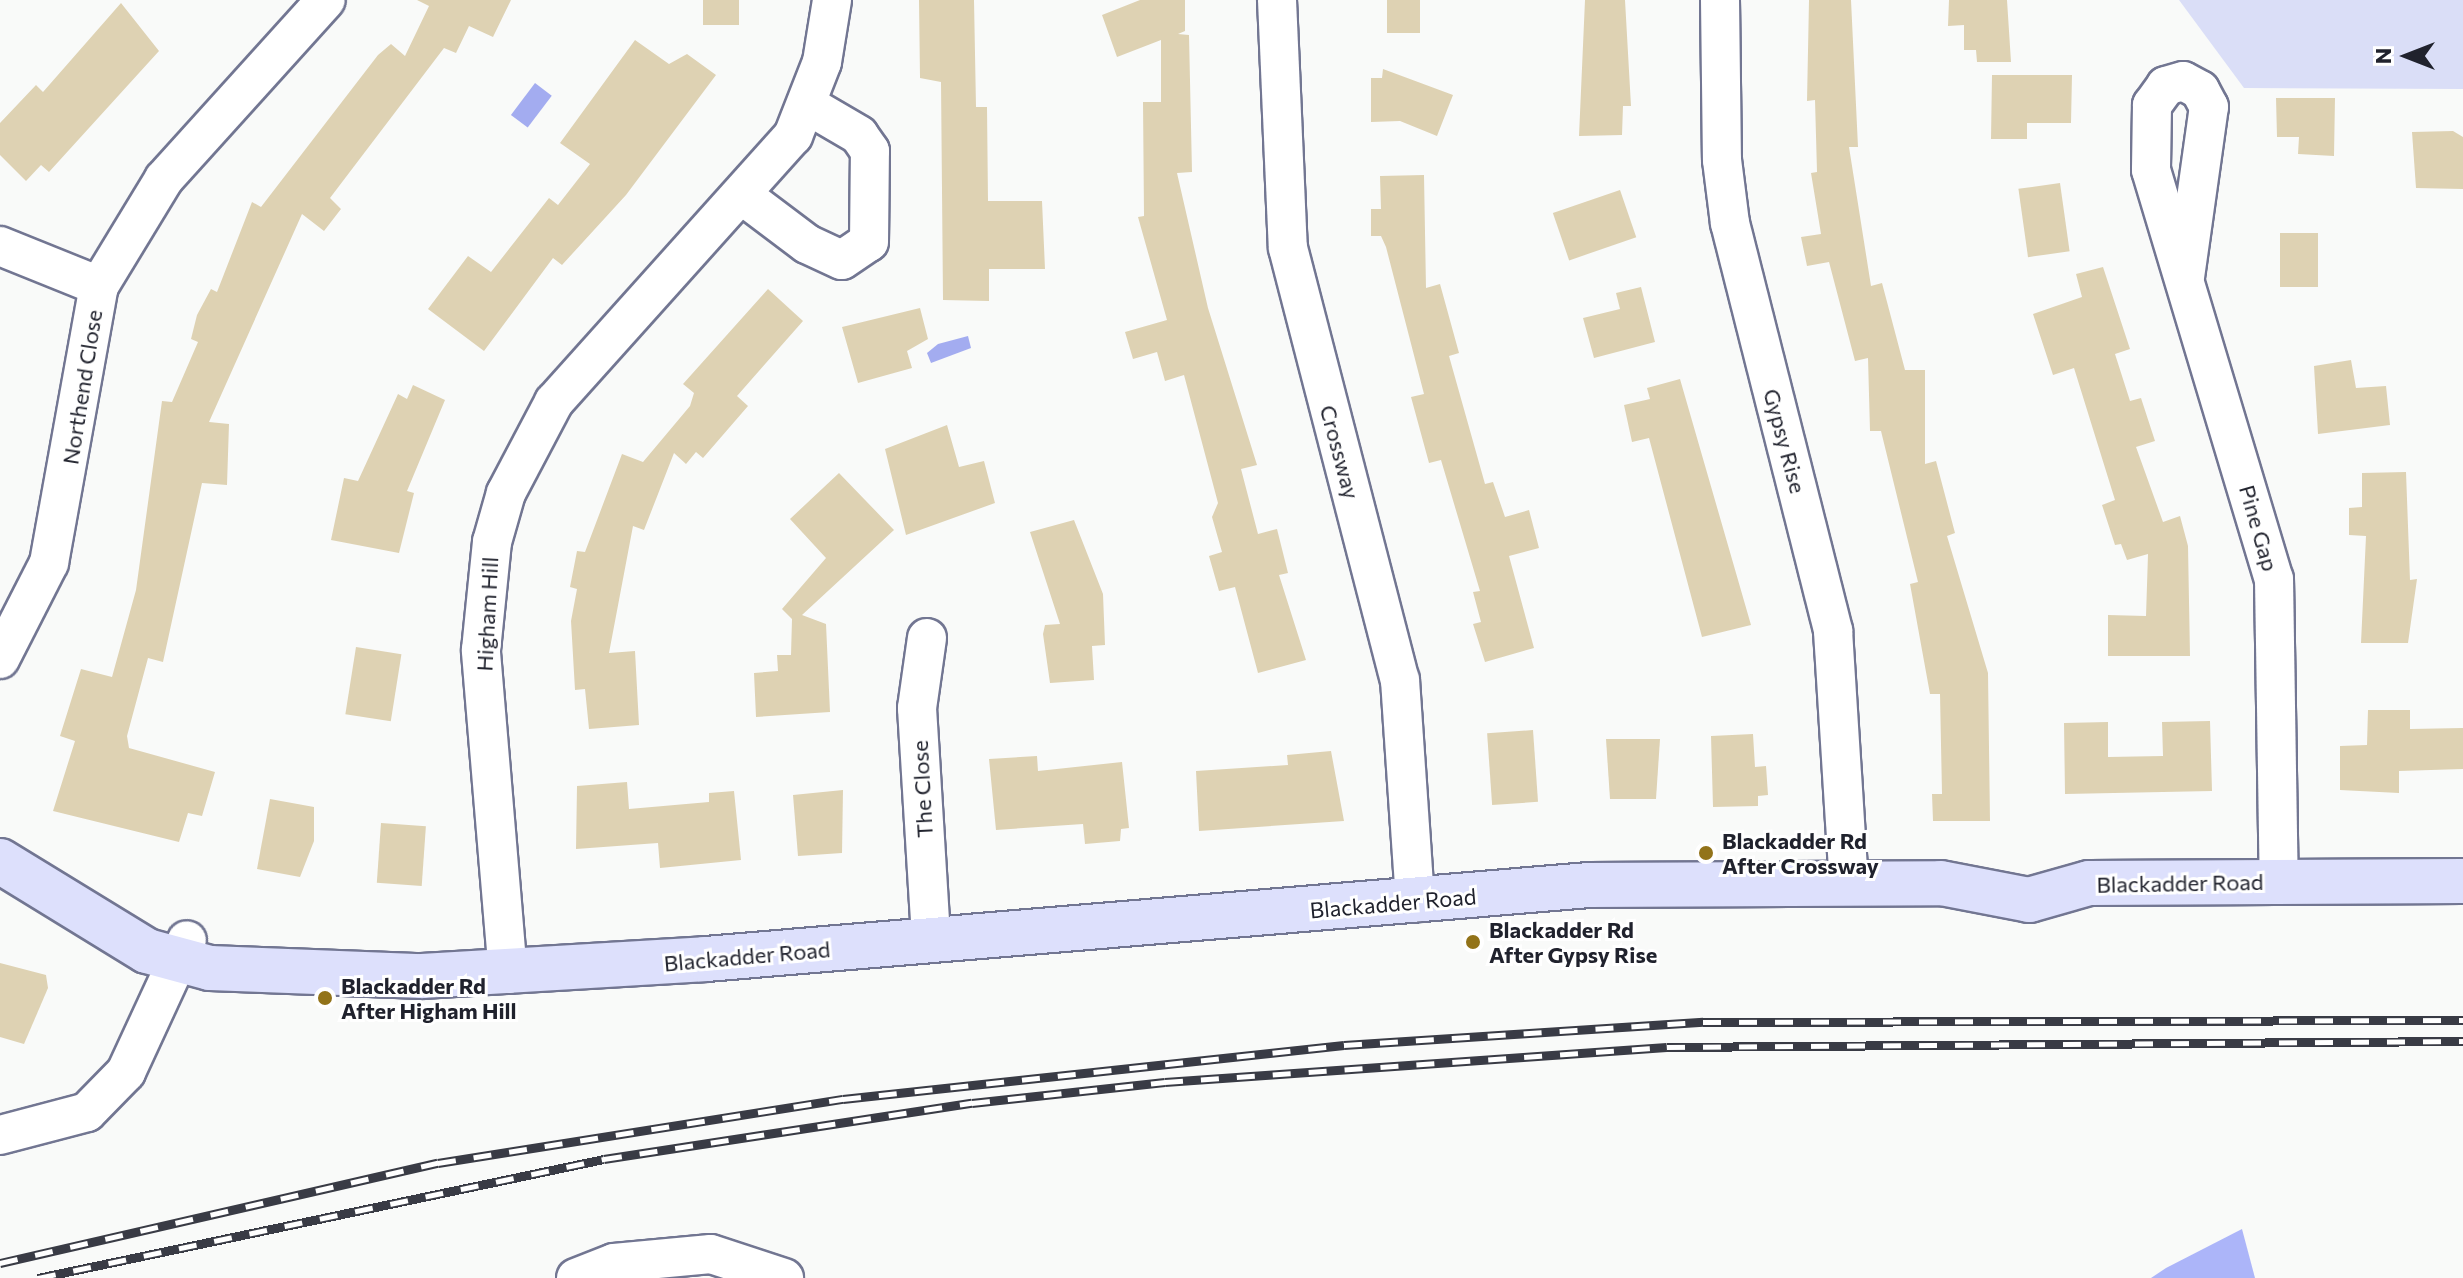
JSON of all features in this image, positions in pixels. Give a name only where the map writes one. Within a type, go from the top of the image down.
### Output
[{"type":"street","name":"Northend Close","points":[[0,659],[49,563],[99,286],[164,179],[302,13],[326,0]]},
{"type":"street","name":"Higham Hill","points":[[508,974],[481,650],[492,542],[506,493],[554,402],[793,136],[806,104],[832,0]]},
{"type":"street","name":"Crossway","points":[[1277,0],[1288,248],[1400,680],[1415,902]]},
{"type":"street","name":"Gypsy Rise","points":[[1720,0],[1722,160],[1730,223],[1833,631],[1849,882]]},
{"type":"street","points":[[742,195],[807,244],[842,260],[869,242],[870,151],[859,135],[806,104]]},
{"type":"street","points":[[0,246],[99,286]]},
{"type":"street","name":"Pine Gap","points":[[2185,277],[2274,579],[2279,882]]},
{"type":"street","name":"The Close","points":[[927,638],[917,708],[931,940]]},
{"type":"street","name":"Blackadder Road","points":[[0,861],[65,897],[106,902],[183,950],[291,951],[321,967],[508,974],[1415,902],[1589,885],[1941,883],[2029,900],[2089,883],[2463,881]]},
{"type":"street","points":[[0,1135],[87,1112],[126,1072],[183,950]]},
{"type":"street","points":[[576,1278],[614,1263],[711,1254],[784,1278]]},
{"type":"shaded area","points":[[2179,0],[2463,0],[2463,89],[2244,88]]},
{"type":"shaded area","points":[[535,83],[552,96],[528,128],[511,115]]},
{"type":"shaded area","points":[[968,336],[971,348],[931,363],[927,353],[938,344]]},
{"type":"shaded area","points":[[2242,1229],[2255,1278],[2151,1278],[2166,1268]]},
{"type":"building","points":[[417,0],[511,0],[493,37],[469,26],[456,53],[444,48],[330,198],[341,209],[324,231],[302,214],[209,422],[229,424],[227,485],[202,483],[163,662],[148,658],[127,736],[129,748],[215,772],[202,816],[188,813],[179,842],[53,811],[75,741],[60,736],[81,669],[112,677],[136,590],[162,401],[172,402],[198,342],[191,339],[197,315],[211,289],[217,292],[252,202],[261,207],[378,55],[391,44],[405,56],[429,6]]},
{"type":"building","points":[[703,0],[739,0],[739,25],[703,25]]},
{"type":"building","points":[[919,0],[974,0],[976,107],[987,107],[988,201],[1042,201],[1045,269],[989,269],[989,301],[943,300],[941,82],[920,78]]},
{"type":"building","points":[[1140,0],[1185,0],[1185,31],[1178,34],[1189,35],[1192,172],[1177,173],[1208,308],[1257,465],[1241,469],[1258,534],[1277,529],[1288,573],[1279,575],[1306,660],[1258,673],[1235,587],[1219,591],[1209,556],[1222,552],[1212,517],[1218,503],[1184,375],[1165,381],[1157,352],[1133,359],[1125,332],[1167,320],[1138,217],[1144,216],[1143,102],[1161,102],[1161,40],[1117,57],[1102,15]]},
{"type":"building","points":[[1387,0],[1420,0],[1420,33],[1387,33]]},
{"type":"building","points":[[1585,0],[1625,0],[1631,106],[1623,106],[1622,135],[1579,136]]},
{"type":"building","points":[[1809,0],[1851,0],[1858,147],[1849,147],[1871,286],[1882,283],[1905,370],[1925,370],[1925,464],[1936,461],[1955,533],[1947,536],[1988,673],[1990,821],[1933,821],[1932,794],[1942,794],[1940,694],[1930,694],[1910,584],[1918,582],[1881,431],[1870,431],[1868,358],[1855,361],[1829,262],[1807,266],[1801,237],[1821,234],[1811,173],[1817,172],[1815,100],[1807,101]]},
{"type":"building","points":[[1949,0],[2007,0],[2011,62],[1977,62],[1976,50],[1964,50],[1964,25],[1948,26]]},
{"type":"building","points":[[121,3],[159,51],[49,172],[41,165],[26,181],[0,155],[0,123],[36,85],[43,92]]},
{"type":"building","points":[[635,40],[669,64],[687,54],[716,75],[626,195],[562,265],[553,258],[484,351],[428,309],[468,256],[491,272],[549,198],[558,205],[590,164],[560,143]]},
{"type":"building","points":[[1383,69],[1453,95],[1437,136],[1400,121],[1371,122],[1371,78],[1382,78]]},
{"type":"building","points":[[1992,75],[2072,75],[2071,123],[2027,123],[2027,139],[1991,139]]},
{"type":"building","points":[[2276,98],[2335,98],[2334,156],[2298,154],[2299,137],[2277,137]]},
{"type":"building","points":[[2453,131],[2463,137],[2463,189],[2416,188],[2412,132]]},
{"type":"building","points":[[1424,175],[1426,288],[1440,284],[1459,353],[1449,356],[1485,484],[1493,482],[1505,517],[1529,510],[1539,548],[1509,556],[1534,648],[1485,662],[1473,624],[1481,622],[1473,592],[1480,591],[1441,460],[1429,463],[1411,397],[1424,394],[1386,247],[1381,236],[1371,236],[1371,209],[1381,209],[1380,176]]},
{"type":"building","points":[[2060,183],[2070,251],[2028,257],[2018,189]]},
{"type":"building","points":[[1620,190],[1636,237],[1569,260],[1553,213]]},
{"type":"building","points":[[2280,233],[2318,233],[2318,287],[2280,287]]},
{"type":"building","points":[[2103,267],[2130,349],[2115,354],[2130,401],[2141,398],[2155,441],[2136,447],[2163,522],[2180,516],[2188,546],[2190,656],[2108,656],[2108,615],[2146,616],[2148,554],[2127,560],[2121,544],[2115,545],[2102,505],[2115,500],[2074,368],[2053,375],[2033,314],[2082,297],[2076,274]]},
{"type":"building","points":[[1641,287],[1655,342],[1594,358],[1583,318],[1620,309],[1616,293]]},
{"type":"building","points":[[768,289],[803,321],[737,396],[748,406],[703,458],[696,452],[686,464],[674,453],[644,530],[633,526],[609,653],[635,651],[639,725],[589,729],[585,689],[575,690],[571,621],[577,589],[570,587],[577,551],[585,552],[622,454],[643,462],[690,406],[694,393],[683,384]]},
{"type":"building","points":[[920,308],[928,339],[907,351],[912,368],[858,383],[842,327]]},
{"type":"building","points":[[2351,360],[2356,388],[2386,386],[2390,425],[2318,434],[2314,366]]},
{"type":"building","points":[[1680,379],[1751,625],[1702,637],[1649,438],[1632,442],[1624,405],[1650,399],[1647,388]]},
{"type":"building","points":[[413,385],[445,400],[407,491],[414,493],[399,553],[331,540],[344,478],[358,481],[398,394],[407,399]]},
{"type":"building","points":[[947,425],[959,467],[984,461],[995,503],[906,535],[885,449]]},
{"type":"building","points":[[2406,472],[2410,580],[2417,579],[2408,643],[2361,643],[2366,536],[2349,535],[2349,508],[2362,507],[2362,473]]},
{"type":"building","points":[[839,473],[894,530],[802,615],[826,624],[830,712],[756,717],[754,673],[778,671],[777,655],[791,655],[792,619],[782,609],[826,558],[790,519]]},
{"type":"building","points":[[1074,520],[1103,594],[1105,645],[1092,646],[1094,680],[1050,683],[1043,634],[1045,625],[1060,624],[1030,532]]},
{"type":"building","points":[[356,647],[401,654],[391,721],[345,714]]},
{"type":"building","points":[[2368,710],[2410,710],[2410,729],[2463,728],[2463,769],[2399,771],[2399,793],[2340,790],[2340,746],[2367,745]]},
{"type":"building","points":[[2210,721],[2212,791],[2065,794],[2064,723],[2108,722],[2108,757],[2163,756],[2162,722]]},
{"type":"building","points":[[1533,730],[1538,802],[1492,805],[1487,733]]},
{"type":"building","points":[[1753,734],[1755,767],[1766,766],[1768,795],[1758,796],[1758,806],[1713,807],[1711,736]]},
{"type":"building","points":[[1606,739],[1660,739],[1656,799],[1610,799]]},
{"type":"building","points":[[1331,751],[1344,821],[1199,831],[1196,771],[1288,765],[1287,755]]},
{"type":"building","points":[[1037,756],[1038,771],[1122,762],[1129,828],[1121,829],[1120,841],[1085,844],[1083,824],[996,830],[989,759]]},
{"type":"building","points":[[627,782],[629,809],[709,802],[709,793],[734,791],[741,860],[660,868],[658,843],[576,849],[577,786]]},
{"type":"building","points":[[843,790],[842,853],[798,856],[793,795]]},
{"type":"building","points":[[270,799],[314,807],[314,841],[300,877],[257,869]]},
{"type":"building","points":[[381,823],[426,826],[422,886],[377,883]]},
{"type":"building","points":[[0,963],[46,975],[48,988],[24,1044],[0,1037]]},
{"type":"railway","points":[[0,1263],[438,1163],[843,1099],[1344,1045],[1703,1022],[2463,1020]]},
{"type":"railway","points":[[38,1278],[604,1159],[972,1103],[1165,1082],[1667,1047],[2463,1041]]},
{"type":"place","name":"Blackadder Rd After Crossway","points":[[1706,853]]},
{"type":"place","name":"Blackadder Rd After Gypsy Rise","points":[[1473,942]]},
{"type":"place","name":"Blackadder Rd After Higham Hill","points":[[325,998]]}]
